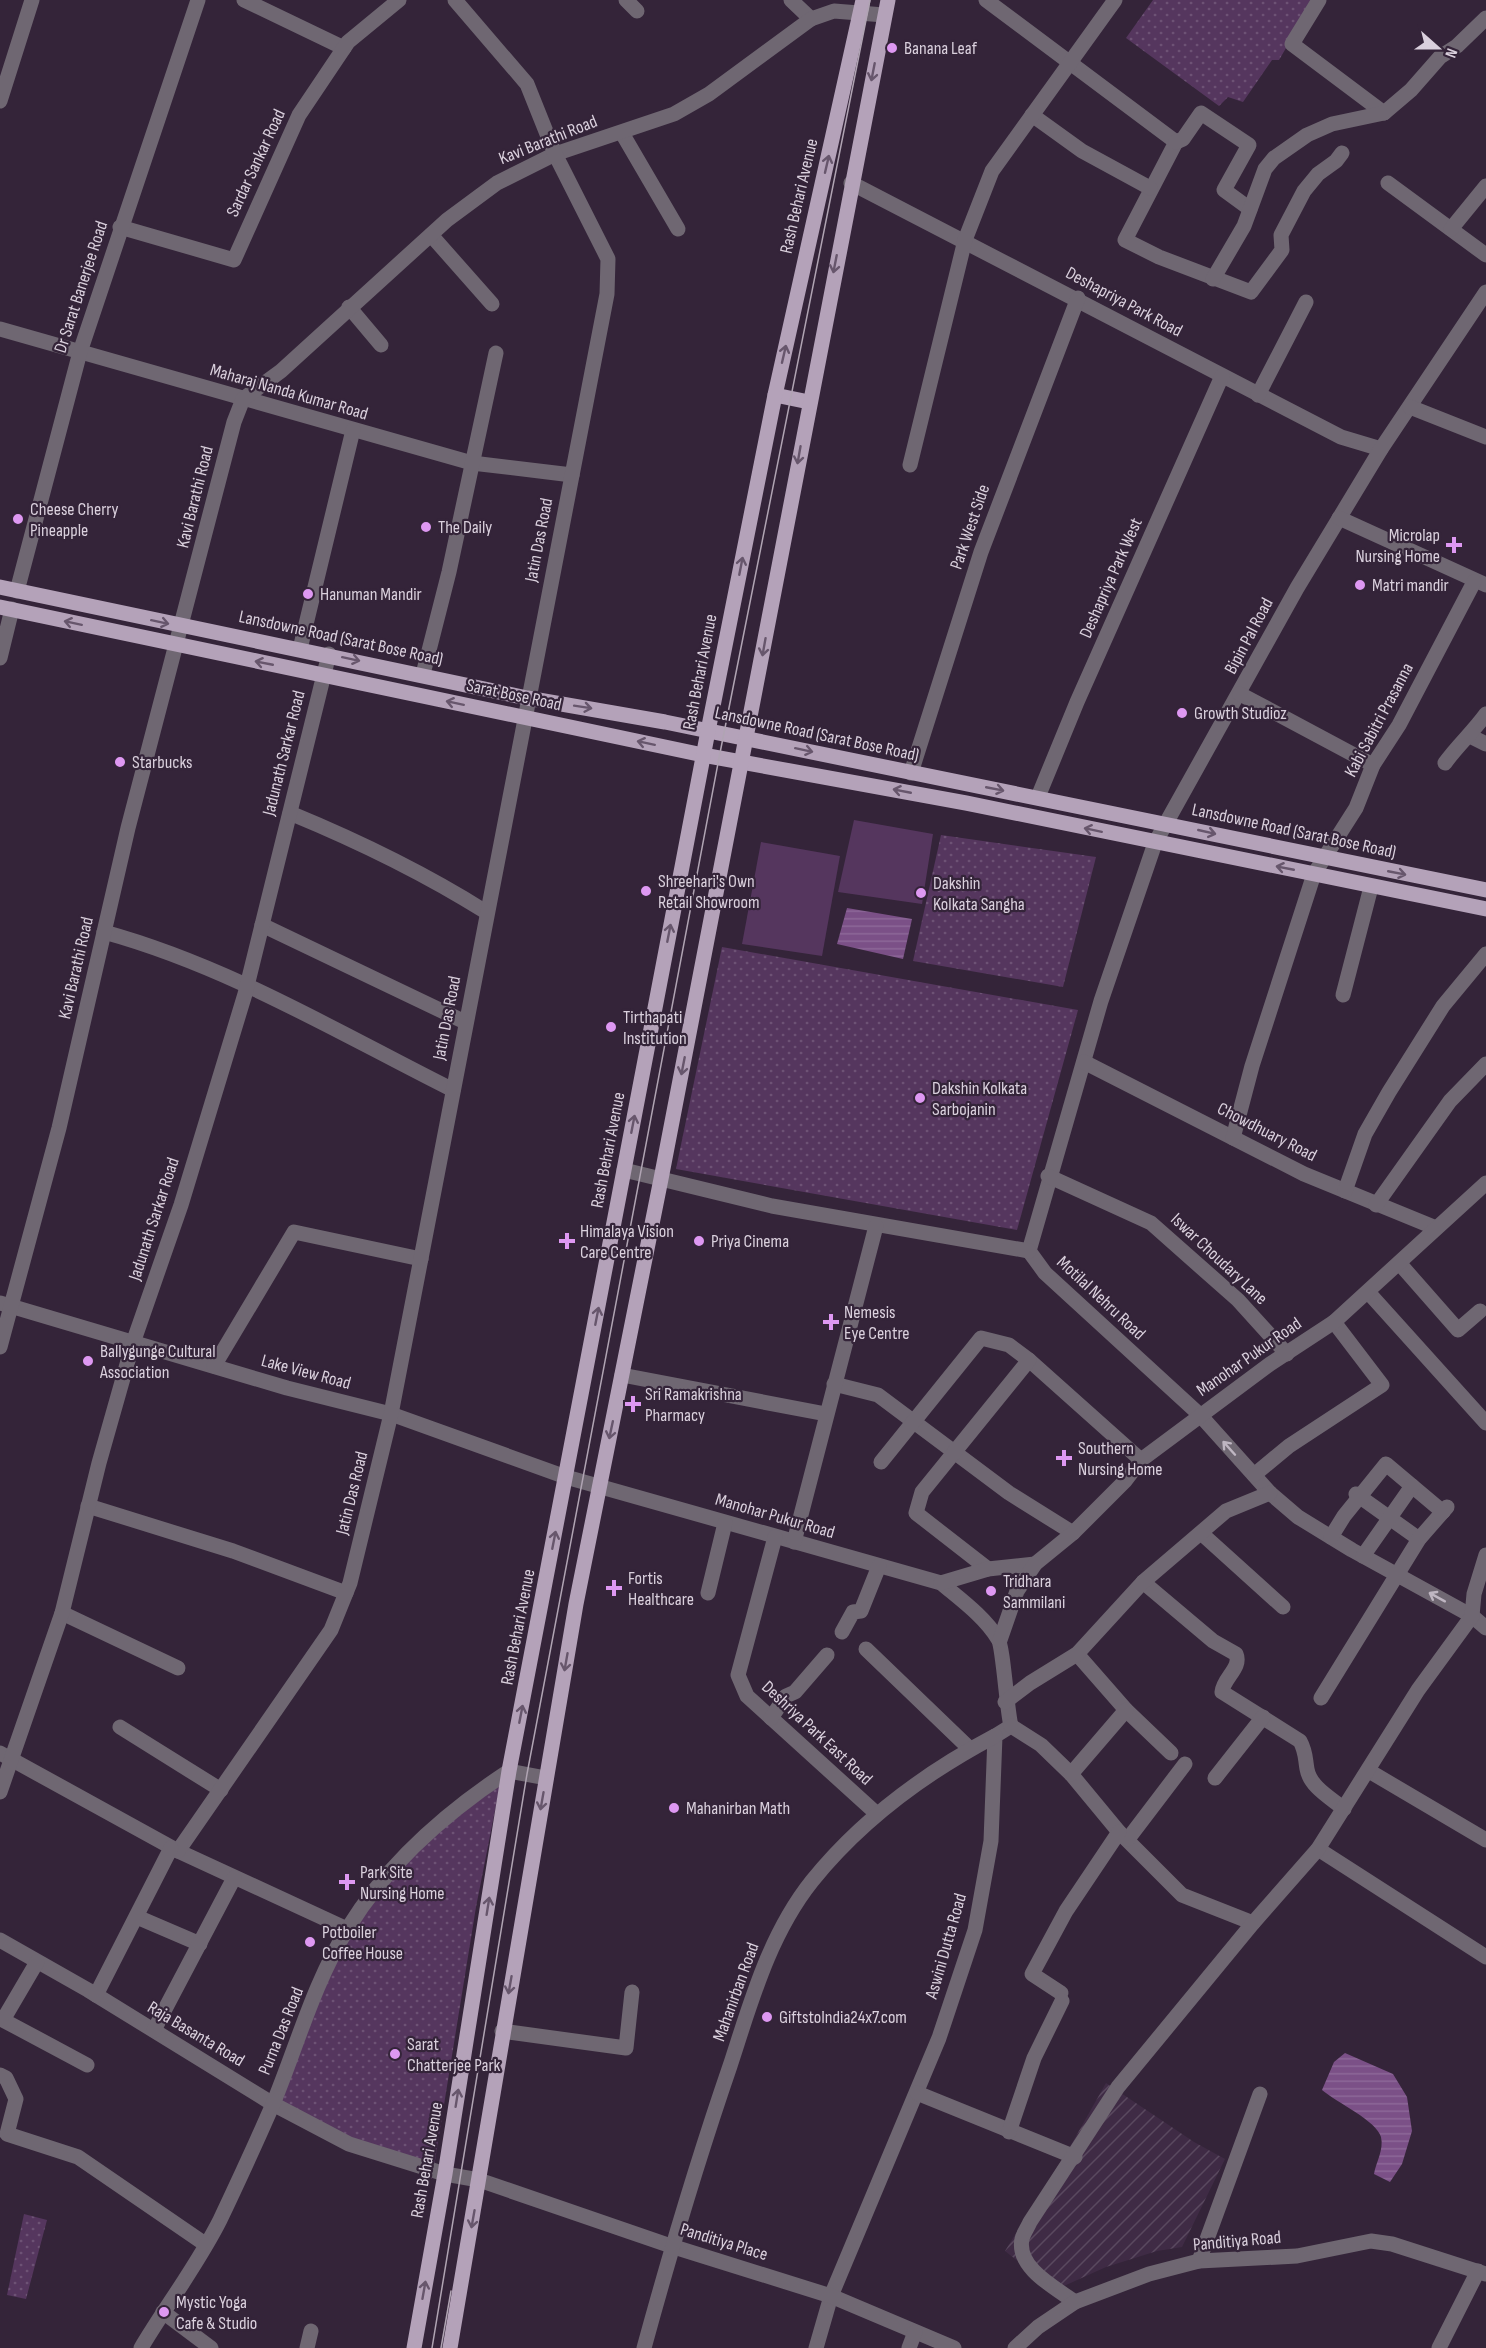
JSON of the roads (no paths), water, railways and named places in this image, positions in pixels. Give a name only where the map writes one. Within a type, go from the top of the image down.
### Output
[{"type":"main road","name":"Rash Behari Avenue","points":[[414,2348],[445,2174],[509,1771],[703,755],[775,395],[862,6]]},
{"type":"main road","points":[[450,2348],[502,2031],[599,1486],[747,738],[809,402],[886,7]]},
{"type":"main road","points":[[775,395],[809,402]]},
{"type":"main road","name":"Lansdowne Road (Sarat Bose Road)","points":[[0,587],[328,654],[527,698],[747,738],[1486,890]]},
{"type":"main road","name":"Sarat Bose Road","points":[[6,608],[177,646],[324,674],[703,755]]},
{"type":"main road","points":[[703,755],[966,803],[1486,909]]},
{"type":"street","points":[[0,101],[32,0]]},
{"type":"street","name":"Dr Sarat Banerjee Road","points":[[17,591],[80,352],[120,227],[198,0]]},
{"type":"street","points":[[244,0],[262,4],[344,48]]},
{"type":"street","name":"Sardar Sankar Road","points":[[120,227],[234,260],[285,140],[344,48],[399,0]]},
{"type":"street","name":"Jatin Das Road","points":[[96,1995],[175,1849],[221,1790],[326,1638],[346,1593],[391,1414],[527,698],[607,294],[608,259],[555,154],[527,84],[455,0]]},
{"type":"street","points":[[626,0],[637,11]]},
{"type":"street","points":[[791,0],[811,19]]},
{"type":"street","points":[[986,0],[1071,61],[1176,142]]},
{"type":"street","points":[[910,465],[965,240],[992,171],[1115,0]]},
{"type":"street","points":[[1319,0],[1292,44],[1384,113]]},
{"type":"street","name":"Kavi Barathi Road","points":[[0,1347],[6,1305],[59,1128],[128,828],[234,423],[243,399],[281,371],[431,235],[497,183],[555,154],[674,114],[709,94],[811,19],[834,11],[862,6],[886,7]]},
{"type":"street","points":[[1213,279],[1244,226],[1265,169],[1274,158],[1307,135],[1332,124],[1384,113],[1411,90],[1440,57],[1457,46],[1486,18]]},
{"type":"street","points":[[1250,209],[1224,190],[1249,145],[1201,113],[1183,139],[1176,142],[1150,188],[1125,240],[1213,279],[1251,292],[1282,250],[1281,235],[1304,191],[1317,174],[1336,161],[1342,153]]},
{"type":"street","points":[[1032,115],[1082,151],[1150,188]]},
{"type":"street","points":[[622,132],[678,229]]},
{"type":"street","name":"Deshapriya Park Road","points":[[851,183],[1078,298],[1341,438],[1382,449]]},
{"type":"street","points":[[1388,183],[1486,255]]},
{"type":"street","points":[[1451,229],[1486,186]]},
{"type":"street","points":[[431,235],[492,304]]},
{"type":"street","name":"Bipin Pal Road","points":[[1155,843],[1213,735],[1240,694],[1297,588],[1339,518],[1486,292]]},
{"type":"street","name":"Park West Side","points":[[911,773],[981,552],[1078,298]]},
{"type":"street","points":[[1258,395],[1306,302]]},
{"type":"street","points":[[350,307],[381,345]]},
{"type":"street","name":"Maharaj Nanda Kumar Road","points":[[0,329],[472,463],[572,475]]},
{"type":"street","points":[[423,675],[449,572],[496,353]]},
{"type":"street","name":"Deshapriya Park West","points":[[1038,797],[1077,702],[1222,376]]},
{"type":"street","points":[[1410,407],[1486,437]]},
{"type":"street","points":[[300,649],[352,430]]},
{"type":"street","points":[[1339,518],[1480,584]]},
{"type":"street","name":"Kabi Sabitri Prasanna","points":[[1233,1138],[1252,1066],[1314,874],[1323,856],[1356,808],[1373,765],[1480,584]]},
{"type":"street","points":[[0,658],[6,608]]},
{"type":"street","name":"Jadunath Sarkar Road","points":[[0,1792],[5,1757],[62,1613],[88,1506],[133,1343],[181,1205],[247,985],[328,654]]},
{"type":"street","points":[[1240,694],[1373,765]]},
{"type":"street","points":[[1445,763],[1456,748],[1470,736],[1486,714]]},
{"type":"street","points":[[1470,736],[1486,744]]},
{"type":"street","points":[[290,813],[341,834],[442,885],[486,912]]},
{"type":"street","points":[[624,1170],[772,1206],[1029,1251],[1048,1176],[1101,1000],[1155,843]]},
{"type":"street","points":[[1343,995],[1371,887]]},
{"type":"street","points":[[262,925],[465,1022]]},
{"type":"street","points":[[104,932],[147,944],[247,985],[453,1090]]},
{"type":"street","points":[[1345,1191],[1365,1134],[1389,1092],[1443,1006],[1486,954]]},
{"type":"street","name":"Chowdhuary Road","points":[[1084,1062],[1304,1174],[1436,1228]]},
{"type":"street","points":[[1376,1205],[1450,1101],[1486,1064]]},
{"type":"street","name":"Iswar Choudary Lane","points":[[1048,1176],[1151,1223],[1238,1300],[1287,1354]]},
{"type":"street","name":"Manohar Pukur Road","points":[[1000,1640],[1017,1591],[1035,1564],[1073,1533],[1125,1481],[1141,1460],[1270,1364],[1334,1322],[1486,1183]]},
{"type":"street","points":[[794,1542],[876,1226]]},
{"type":"street","points":[[214,1366],[294,1232],[421,1258]]},
{"type":"street","name":"Motilal Nehru Road","points":[[1029,1251],[1045,1274],[1200,1415],[1270,1493],[1298,1517],[1472,1616],[1486,1628]]},
{"type":"street","points":[[1400,1264],[1458,1330],[1480,1311]]},
{"type":"street","points":[[1368,1292],[1486,1424]]},
{"type":"street","name":"Lake View Road","points":[[6,1305],[214,1366],[391,1414],[566,1478],[599,1486]]},
{"type":"street","points":[[1254,1475],[1290,1446],[1382,1385],[1334,1322]]},
{"type":"street","points":[[881,1462],[981,1338],[1009,1345],[1029,1360],[1141,1460]]},
{"type":"street","points":[[988,1569],[916,1512],[922,1492],[1029,1360]]},
{"type":"street","points":[[622,1375],[826,1414]]},
{"type":"street","points":[[834,1384],[878,1395],[1010,1493],[1073,1533]]},
{"type":"street","points":[[1322,1698],[1419,1539],[1445,1509],[1386,1464],[1358,1495],[1330,1537]]},
{"type":"street","name":"Manohar Pukur Road","points":[[599,1486],[941,1583]]},
{"type":"street","points":[[1363,1556],[1412,1486]]},
{"type":"street","points":[[1005,1702],[1030,1683],[1077,1654],[1143,1582],[1226,1511],[1270,1493]]},
{"type":"street","points":[[1358,1495],[1419,1539]]},
{"type":"street","points":[[88,1506],[233,1551],[346,1593]]},
{"type":"street","points":[[708,1593],[725,1523]]},
{"type":"street","points":[[1201,1533],[1283,1607]]},
{"type":"street","name":"Deshriya Park East Road","points":[[775,1537],[738,1675],[747,1696],[877,1814]]},
{"type":"street","points":[[1075,2302],[1032,2270],[1022,2253],[1022,2239],[1118,2087],[1253,1923],[1318,1849],[1418,1690],[1472,1616],[1474,1594],[1486,1554]]},
{"type":"street","points":[[941,1583],[988,1569],[1035,1564]]},
{"type":"street","points":[[842,1632],[853,1612],[861,1611],[879,1566]]},
{"type":"street","points":[[1143,1582],[1213,1641],[1236,1654],[1237,1665],[1223,1685],[1222,1692],[1300,1741],[1307,1754],[1307,1770],[1312,1783],[1344,1809]]},
{"type":"street","points":[[941,1583],[970,1608],[1000,1640],[1005,1702],[1011,1726],[1041,1745],[1071,1774],[1123,1836],[1182,1895],[1253,1923]]},
{"type":"street","points":[[62,1613],[178,1668]]},
{"type":"street","points":[[866,1649],[970,1749]]},
{"type":"street","points":[[1077,1654],[1126,1710],[1171,1753]]},
{"type":"street","points":[[771,1718],[786,1696],[795,1692],[827,1655]]},
{"type":"street","points":[[1071,1774],[1126,1710]]},
{"type":"street","points":[[1215,1778],[1263,1717]]},
{"type":"street","points":[[995,1736],[1011,1726]]},
{"type":"street","points":[[120,1727],[221,1790]]},
{"type":"street","name":"Mahanirban Road","points":[[644,2348],[671,2247],[765,1963],[783,1926],[812,1882],[889,1803],[970,1749],[995,1736]]},
{"type":"street","name":"Aswini Dutta Road","points":[[816,2348],[831,2296],[939,2038],[975,1930],[991,1841],[995,1736]]},
{"type":"street","points":[[5,1757],[175,1849],[347,1929]]},
{"type":"street","points":[[1009,2132],[1034,2058],[1061,1997],[1032,1974],[1066,1911],[1123,1836],[1185,1764]]},
{"type":"street","points":[[509,1771],[546,1778]]},
{"type":"street","name":"Purna Das Road","points":[[141,2348],[219,2222],[273,2104],[306,2016],[347,1929],[386,1875],[430,1829],[509,1771]]},
{"type":"street","points":[[1369,1771],[1483,1833]]},
{"type":"street","points":[[1318,1849],[1486,1957]]},
{"type":"street","points":[[154,2031],[234,1878]]},
{"type":"street","points":[[137,1917],[200,1944]]},
{"type":"street","name":"Raja Basanta Road","points":[[0,1940],[96,1995],[273,2104],[349,2144],[445,2174]]},
{"type":"street","points":[[37,1962],[3,2020],[87,2065]]},
{"type":"street","points":[[502,2031],[626,2048],[632,1992]]},
{"type":"street","points":[[0,2075],[6,2079],[16,2099],[7,2134],[78,2157],[205,2244]]},
{"type":"street","points":[[917,2093],[1075,2157]]},
{"type":"street","points":[[1199,2261],[1260,2094]]},
{"type":"street","name":"Panditiya Place","points":[[445,2174],[479,2180],[671,2247],[831,2296],[954,2348]]},
{"type":"street","name":"Panditiya Road","points":[[1015,2348],[1075,2302],[1149,2274],[1199,2261],[1297,2256],[1371,2241],[1392,2244],[1482,2273],[1439,2348]]},
{"type":"street","points":[[163,2312],[211,2348]]},
{"type":"street","points":[[307,2348],[311,2331]]},
{"type":"street","points":[[909,2348],[915,2332]]},
{"type":"tram line","points":[[432,2348],[527,1774],[719,758],[870,0]]},
{"type":"tram line","points":[[441,2348],[451,2291]]},
{"type":"place","name":"Banana Leaf","points":[[892,48]]},
{"type":"place","name":"Cheese Cherry Pineapple","points":[[18,519]]},
{"type":"place","name":"The Daily","points":[[426,527]]},
{"type":"place","name":"Microlap Nursing Home","points":[[1454,545]]},
{"type":"place","name":"Matri mandir","points":[[1360,585]]},
{"type":"place","name":"Hanuman Mandir","points":[[308,594]]},
{"type":"place","name":"Growth Studioz","points":[[1182,713]]},
{"type":"place","name":"Starbucks","points":[[120,762]]},
{"type":"place","name":"Shreehari's Own Retail Showroom","points":[[646,891]]},
{"type":"place","name":"Dakshin Kolkata Sangha","points":[[921,893]]},
{"type":"place","name":"Tirthapati Institution","points":[[611,1027]]},
{"type":"place","name":"Dakshin Kolkata Sarbojanin","points":[[920,1098]]},
{"type":"place","name":"Himalaya Vision Care Centre","points":[[567,1241]]},
{"type":"place","name":"Priya Cinema","points":[[699,1241]]},
{"type":"place","name":"Nemesis Eye Centre","points":[[831,1322]]},
{"type":"place","name":"Ballygunge Cultural Association","points":[[88,1361]]},
{"type":"place","name":"Sri Ramakrishna Pharmacy","points":[[633,1404]]},
{"type":"place","name":"Southern Nursing Home","points":[[1064,1458]]},
{"type":"place","name":"Fortis Healthcare","points":[[614,1588]]},
{"type":"place","name":"Tridhara Sammilani","points":[[991,1591]]},
{"type":"place","name":"Mahanirban Math","points":[[674,1808]]},
{"type":"place","name":"Park Site Nursing Home","points":[[347,1882]]},
{"type":"place","name":"Potboiler Coffee House","points":[[310,1942]]},
{"type":"place","name":"GiftstoIndia24x7.com","points":[[767,2017]]},
{"type":"place","name":"Sarat Chatterjee Park","points":[[395,2054]]},
{"type":"place","name":"Mystic Yoga Cafe & Studio","points":[[164,2312]]}]
